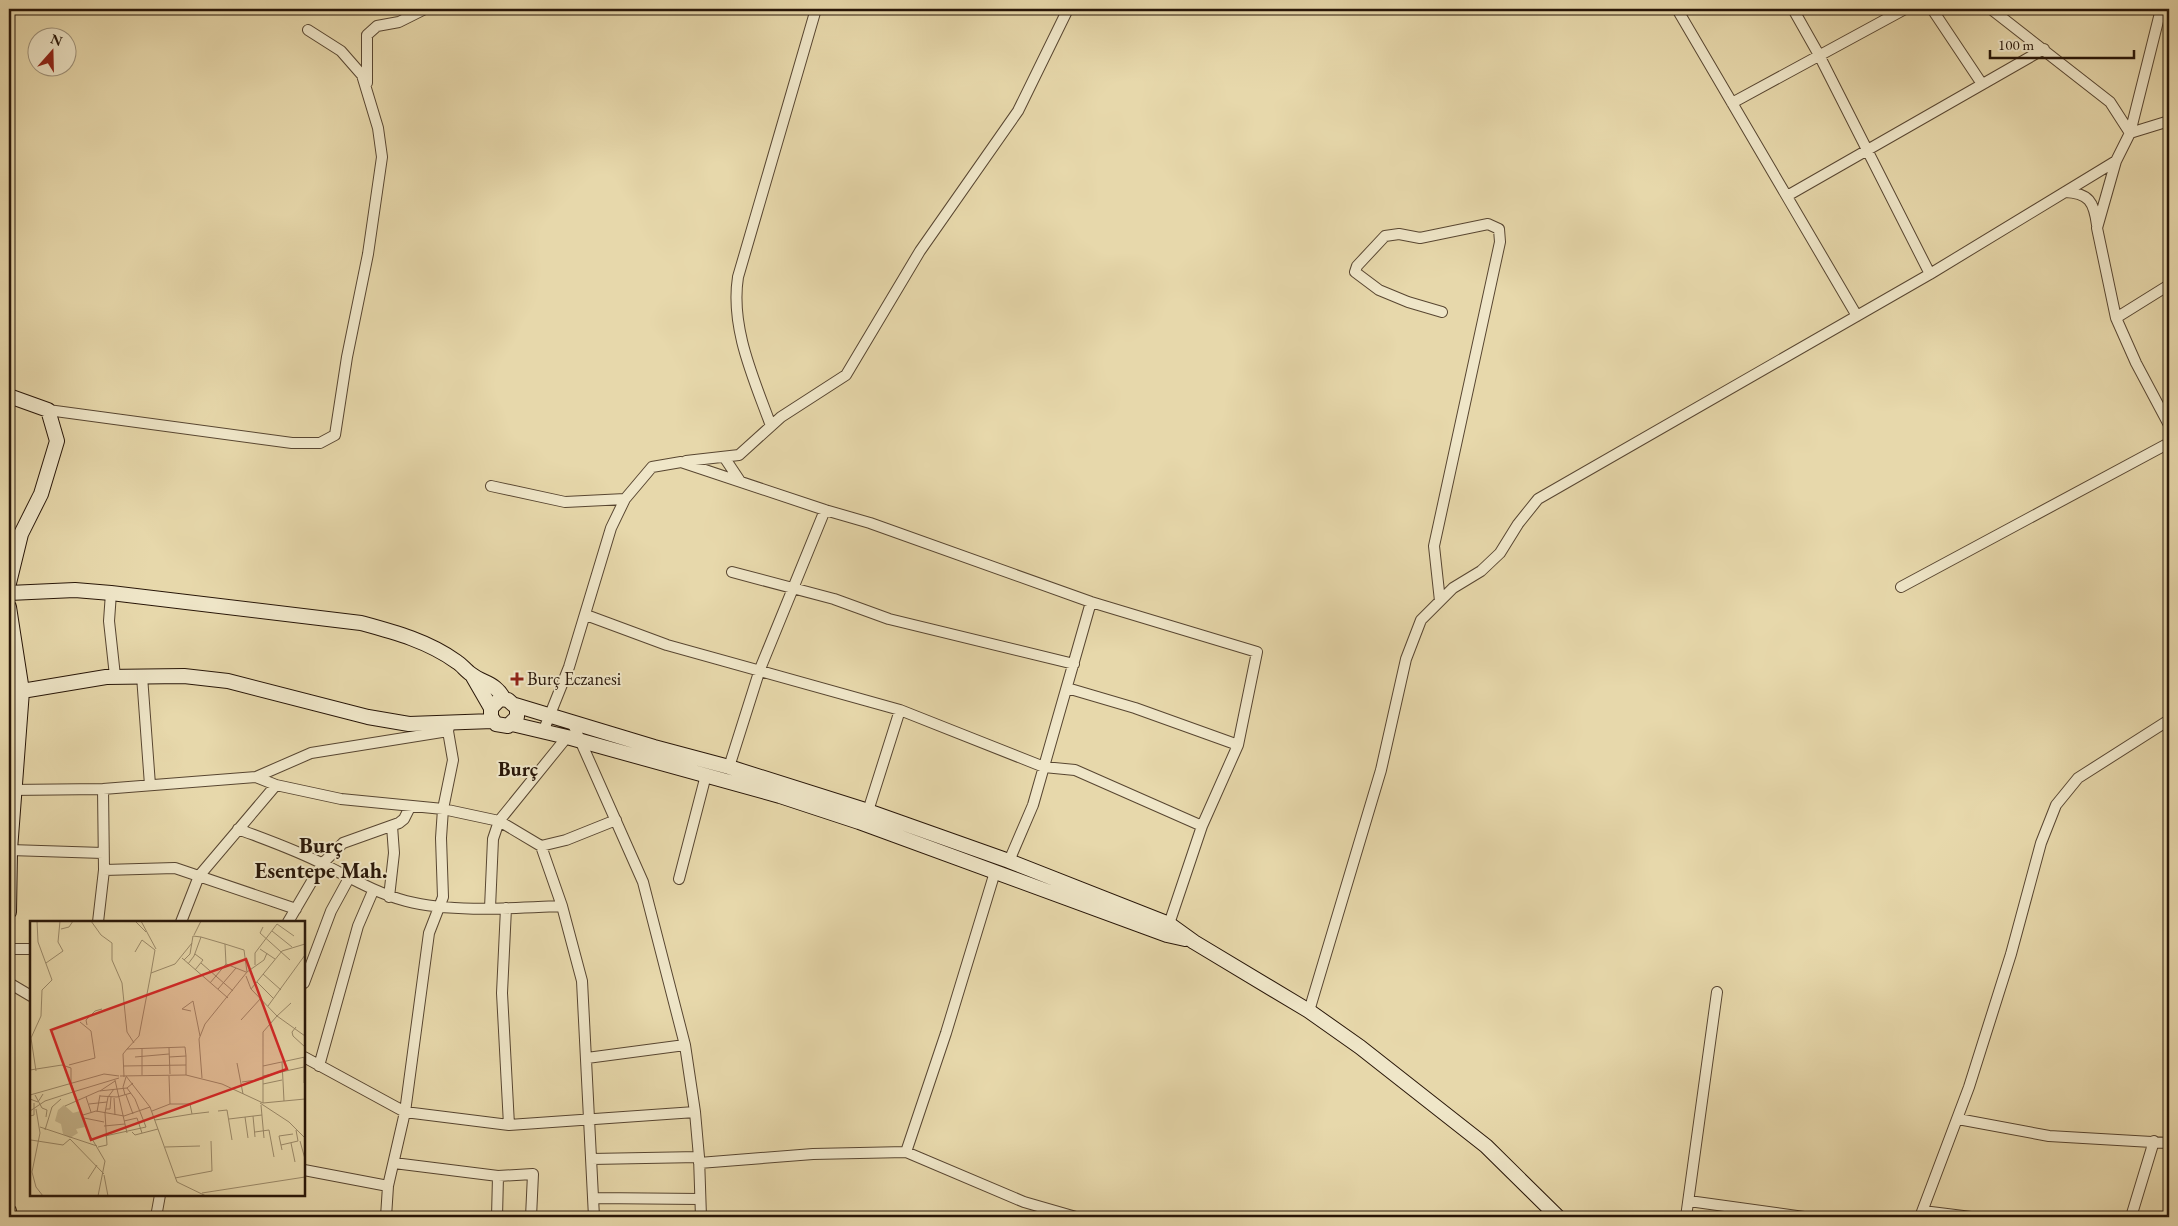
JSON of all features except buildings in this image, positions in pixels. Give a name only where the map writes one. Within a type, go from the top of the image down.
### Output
[{"type":"main road","points":[[9,396],[48,410],[57,441],[41,494],[20,534],[9,583]]},
{"type":"main road","points":[[9,593],[76,590],[111,593],[361,623],[393,631],[434,648],[457,662],[472,676],[494,686],[510,702],[517,717],[512,724]]},
{"type":"main road","points":[[9,607],[15,690],[9,912]]},
{"type":"main road","points":[[15,690],[115,676],[184,676],[228,681],[368,718],[409,724],[449,727],[492,715]]},
{"type":"main road","points":[[472,676],[492,715],[500,726],[512,724],[574,738],[780,796],[859,822],[1167,935],[1194,942]]},
{"type":"main road","points":[[492,715],[496,702],[510,702],[729,768],[868,811],[1009,860],[1169,924],[1194,942],[1309,1011],[1360,1046],[1486,1146],[1558,1217]]},
{"type":"main road","points":[[981,867],[986,852]]},
{"type":"main road","points":[[9,1211],[10,1217]]},
{"type":"street","points":[[366,89],[367,35],[377,26],[399,22],[425,9]]},
{"type":"street","points":[[771,426],[744,351],[736,290],[738,277],[816,9]]},
{"type":"street","points":[[543,732],[569,667],[611,528],[625,499],[652,467],[739,455],[782,417],[846,375],[920,251],[1018,111],[1068,9]]},
{"type":"street","points":[[1677,9],[1857,316]]},
{"type":"street","points":[[1793,9],[1819,55],[1930,274]]},
{"type":"street","points":[[1732,103],[1905,9]]},
{"type":"street","points":[[1932,9],[1982,84]]},
{"type":"street","points":[[1991,9],[2110,102],[2130,133]]},
{"type":"street","points":[[2097,228],[2116,161],[2130,133],[2161,9]]},
{"type":"street","points":[[48,410],[292,443],[320,442],[335,435],[347,358],[368,254],[382,157],[378,128],[362,75],[341,51],[308,30]]},
{"type":"street","points":[[1787,196],[2044,49]]},
{"type":"street","points":[[2130,133],[2169,121]]},
{"type":"street","points":[[1309,1011],[1381,770],[1406,659],[1421,620],[1453,588],[1481,571],[1500,553],[1518,524],[1538,499],[1930,274],[2116,161]]},
{"type":"street","points":[[2065,192],[2080,193],[2091,203],[2116,318],[2136,363],[2169,426]]},
{"type":"street","points":[[1440,601],[1434,546],[1500,242],[1499,229],[1488,224],[1420,238],[1399,234],[1384,236],[1357,266],[1355,272],[1379,290],[1408,302],[1442,312]]},
{"type":"street","points":[[2116,318],[2169,284]]},
{"type":"street","points":[[1901,588],[2169,443]]},
{"type":"street","points":[[724,457],[740,481]]},
{"type":"street","points":[[681,462],[870,523],[1091,602],[1257,652],[1238,745],[1202,826],[1169,924]]},
{"type":"street","points":[[491,486],[565,502],[625,499]]},
{"type":"street","points":[[729,768],[760,669],[825,510]]},
{"type":"street","points":[[732,572],[834,599],[889,618],[1074,664]]},
{"type":"street","points":[[111,593],[109,621],[115,676]]},
{"type":"street","points":[[1009,860],[1033,805],[1091,602]]},
{"type":"street","points":[[586,615],[668,645],[760,669],[900,710],[1044,767],[1075,770],[1202,826]]},
{"type":"street","points":[[142,676],[150,785]]},
{"type":"street","points":[[1067,688],[1135,708],[1238,745]]},
{"type":"street","points":[[868,811],[900,710]]},
{"type":"street","points":[[1971,1217],[1922,1214],[1958,1119],[2011,954],[2047,825],[2056,804],[2078,778],[2169,720]]},
{"type":"street","points":[[572,722],[574,738],[616,820],[643,882],[685,1045],[696,1112],[701,1217]]},
{"type":"street","points":[[12,790],[103,788],[256,778],[312,753],[449,727],[453,760],[443,809],[441,838],[443,897],[429,933],[405,1112],[388,1186],[386,1217]]},
{"type":"street","points":[[490,908],[493,839],[499,821],[574,738]]},
{"type":"street","points":[[679,879],[706,775]]},
{"type":"street","points":[[256,778],[276,785],[341,799],[443,809],[499,821],[541,846],[562,906],[582,981],[594,1217]]},
{"type":"street","points":[[181,921],[199,876],[276,785]]},
{"type":"street","points":[[98,921],[104,870],[103,788]]},
{"type":"street","points":[[289,921],[322,864],[343,842],[392,826],[404,819],[410,807]]},
{"type":"street","points":[[541,846],[566,840],[616,820]]},
{"type":"street","points":[[389,897],[394,853],[392,826]]},
{"type":"street","points":[[238,829],[322,864],[372,891],[389,897],[438,907],[506,908],[562,906]]},
{"type":"street","points":[[10,850],[103,853]]},
{"type":"street","points":[[104,870],[175,868],[296,909]]},
{"type":"street","points":[[906,1152],[946,1032],[995,872]]},
{"type":"street","points":[[305,980],[331,911],[349,878]]},
{"type":"street","points":[[319,1066],[358,926],[372,891]]},
{"type":"street","points":[[506,908],[502,993],[509,1125]]},
{"type":"street","points":[[9,949],[30,949]]},
{"type":"street","points":[[9,983],[30,995]]},
{"type":"street","points":[[1686,1217],[1717,992]]},
{"type":"street","points":[[587,1058],[685,1045]]},
{"type":"street","points":[[305,1058],[405,1112],[509,1125],[696,1112]]},
{"type":"street","points":[[1958,1119],[2049,1136],[2169,1143]]},
{"type":"street","points":[[2131,1217],[2154,1141]]},
{"type":"street","points":[[591,1159],[699,1160],[813,1154],[906,1152],[1024,1202],[1076,1217]]},
{"type":"street","points":[[394,1163],[498,1176],[533,1174],[531,1217]]},
{"type":"street","points":[[305,1170],[388,1186]]},
{"type":"street","points":[[497,1217],[498,1176]]},
{"type":"street","points":[[156,1217],[160,1196]]},
{"type":"street","points":[[594,1198],[700,1199]]},
{"type":"street","points":[[1689,1201],[1804,1217]]},
{"type":"place","name":"Burç Eczanesi","points":[[517,679]]},
{"type":"district","name":"Burç","points":[[518,769]]},
{"type":"district","name":"Burç Esentepe Mah.","points":[[321,858]]}]
